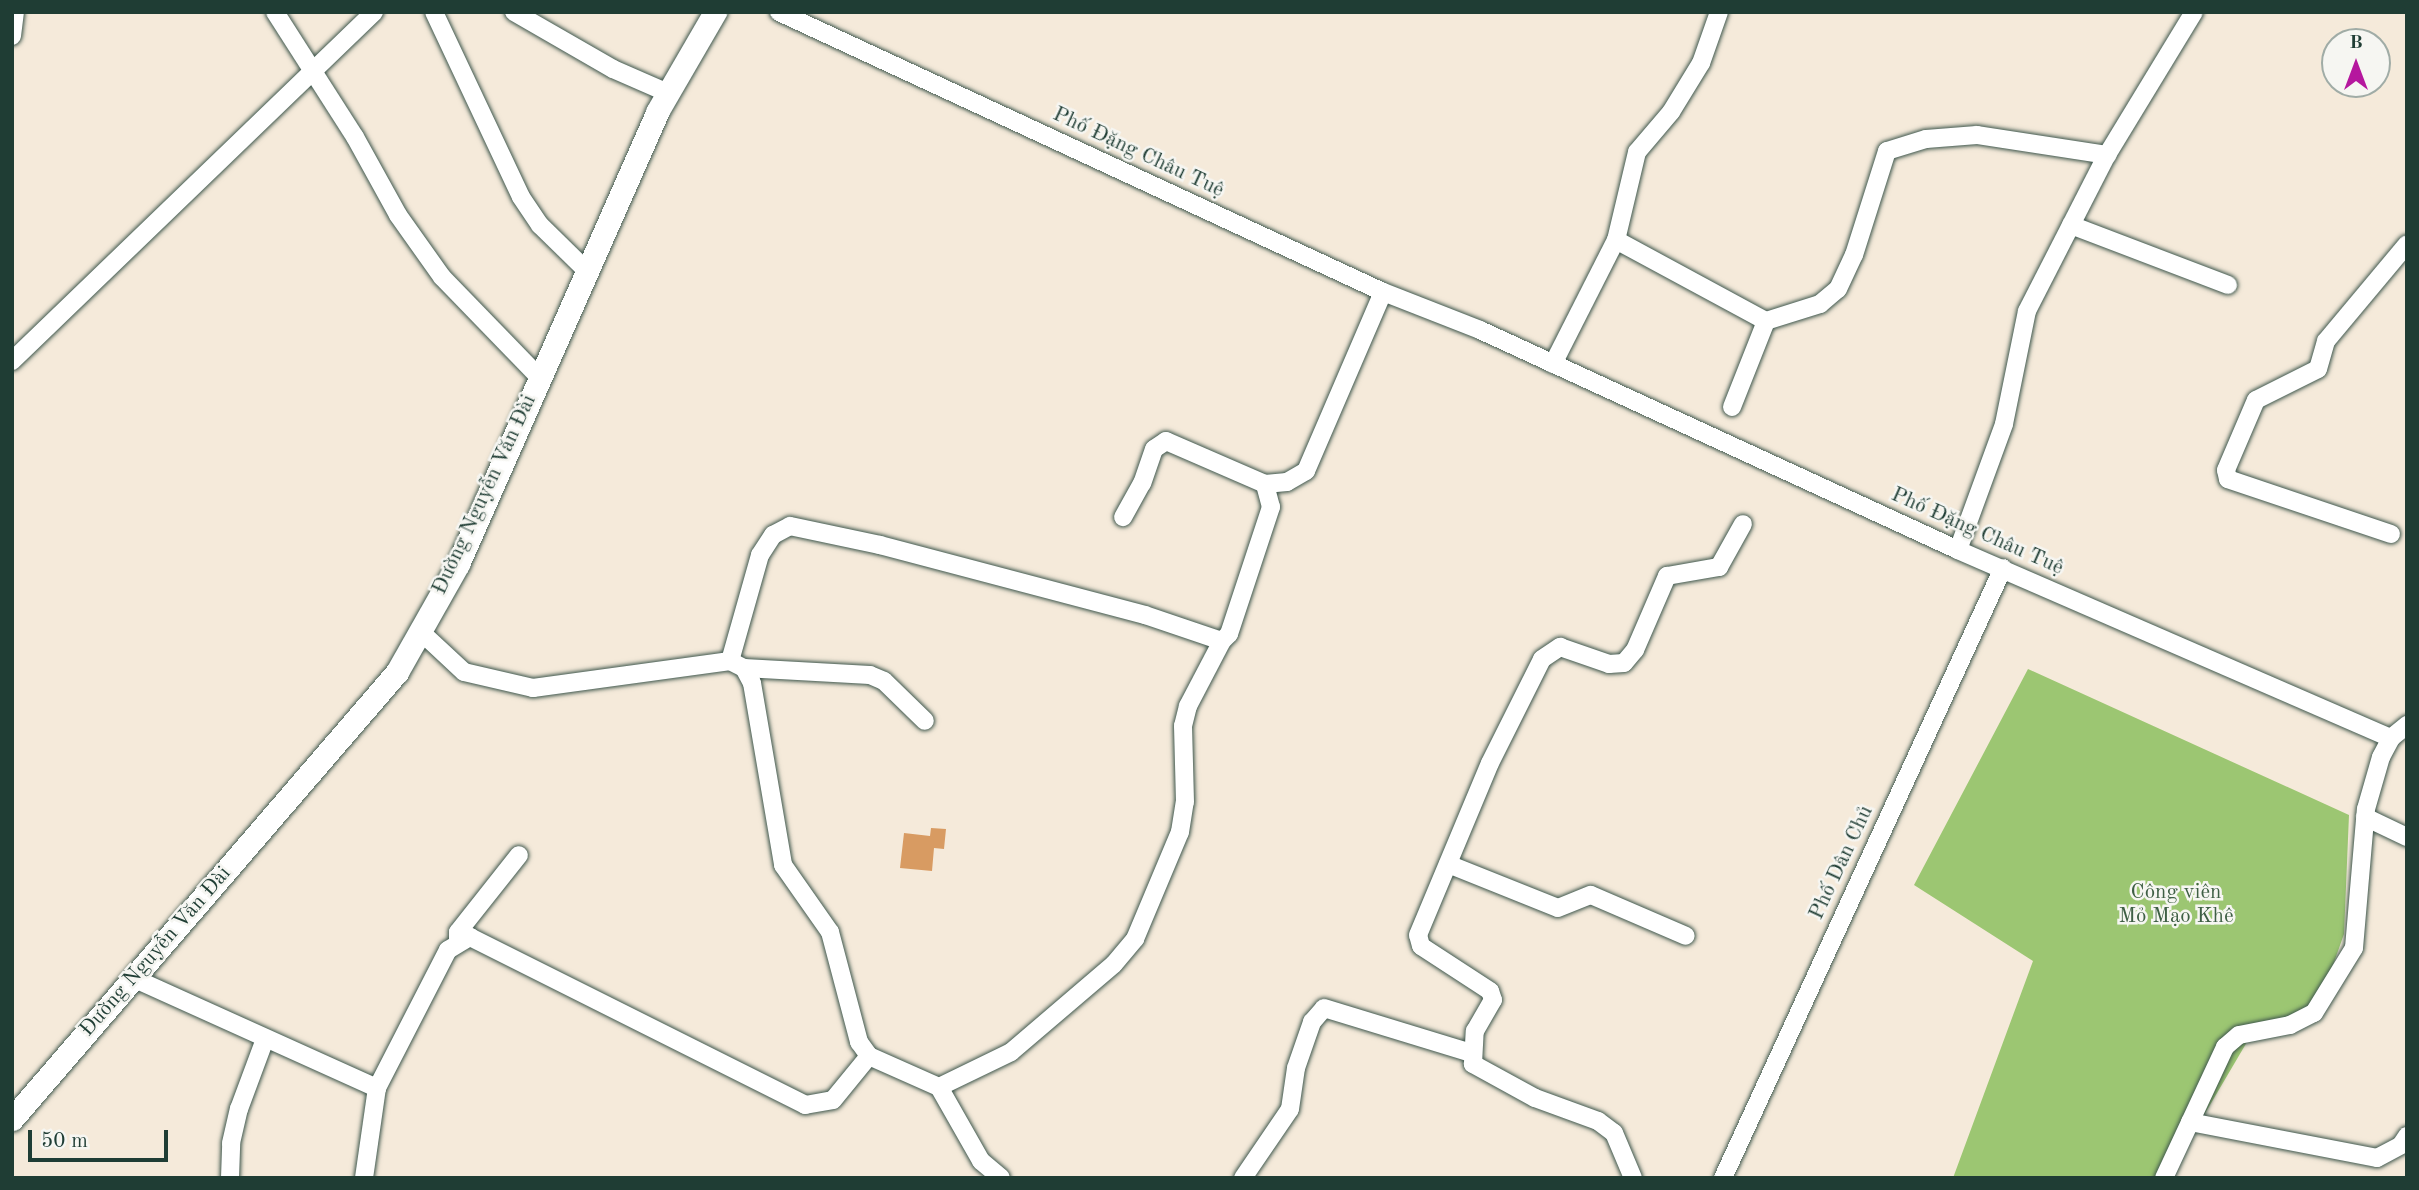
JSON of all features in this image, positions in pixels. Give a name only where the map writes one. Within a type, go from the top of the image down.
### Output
[{"type":"street","points":[[12,36],[15,12]]},
{"type":"street","points":[[275,12],[312,75],[442,277],[539,377]]},
{"type":"street","points":[[12,361],[312,75],[374,12]]},
{"type":"street","points":[[434,12],[522,197],[540,225],[586,270]]},
{"type":"street","points":[[514,12],[613,69],[668,93]]},
{"type":"street","name":"Đường Nguyễn Văn Đài","points":[[12,1119],[397,672],[458,564],[586,270],[668,93],[715,12]]},
{"type":"street","name":"Phố Đặng Châu Tuệ","points":[[779,12],[1383,292],[1480,330],[1958,550],[2392,738]]},
{"type":"street","points":[[1550,362],[1616,240],[1637,152],[1671,112],[1701,63],[1719,12]]},
{"type":"street","points":[[1958,550],[2004,424],[2027,311],[2107,155],[2194,12]]},
{"type":"street","points":[[1616,240],[1766,321],[1820,304],[1838,289],[1854,255],[1887,151],[1899,144],[1977,135],[2107,155]]},
{"type":"street","points":[[2071,225],[2228,285]]},
{"type":"street","points":[[2391,534],[2228,479],[2225,470],[2256,400],[2318,369],[2326,341],[2407,244]]},
{"type":"street","points":[[1123,517],[1142,483],[1154,449],[1166,442],[1265,484],[1287,482],[1306,471],[1383,292]]},
{"type":"street","points":[[1732,407],[1766,321]]},
{"type":"street","points":[[939,1087],[1012,1052],[1114,964],[1135,939],[1180,832],[1185,802],[1183,726],[1188,706],[1222,641],[1229,634],[1271,507],[1265,484]]},
{"type":"street","points":[[1633,1178],[1614,1133],[1598,1121],[1497,1079],[1473,1064],[1471,1053],[1475,1031],[1493,1000],[1490,991],[1421,946],[1418,935],[1490,763],[1542,659],[1560,647],[1609,664],[1624,663],[1635,650],[1667,576],[1719,567],[1742,524]]},
{"type":"street","points":[[737,664],[760,555],[773,535],[790,526],[880,545],[1145,615],[1222,641]]},
{"type":"street","name":"Phố Dân Chủ","points":[[1723,1178],[2003,568]]},
{"type":"street","points":[[420,631],[464,671],[533,688],[737,664],[870,675],[884,681],[925,721]]},
{"type":"street","points":[[737,664],[752,683],[783,866],[830,932],[859,1042],[869,1056],[939,1087],[981,1161],[1001,1178]]},
{"type":"street","points":[[2164,1178],[2225,1047],[2239,1035],[2290,1025],[2314,1013],[2347,959],[2359,922],[2365,817],[2381,757],[2392,738],[2407,725]]},
{"type":"street","points":[[2365,817],[2407,837]]},
{"type":"street","points":[[458,941],[458,932],[519,855]]},
{"type":"street","points":[[1448,864],[1558,908],[1591,895],[1686,936]]},
{"type":"street","points":[[364,1178],[377,1088],[448,950],[458,941],[470,937],[805,1105],[833,1100],[869,1056]]},
{"type":"street","points":[[133,978],[377,1088]]},
{"type":"street","points":[[1243,1178],[1290,1109],[1312,1022],[1324,1008],[1471,1053]]},
{"type":"street","points":[[230,1178],[231,1143],[239,1109],[265,1039]]},
{"type":"street","points":[[2190,1122],[2376,1158],[2401,1145],[2407,1136]]},
{"type":"green space","name":"Công viên Mỏ Mạo Khê","points":[[2028,669],[2349,815],[2344,934],[2315,1016],[2247,1042],[2167,1178],[1953,1178],[2033,961],[1914,885]]},
{"type":"building","points":[[931,828],[946,829],[944,849],[934,848],[932,871],[900,868],[904,833],[930,836]]}]
